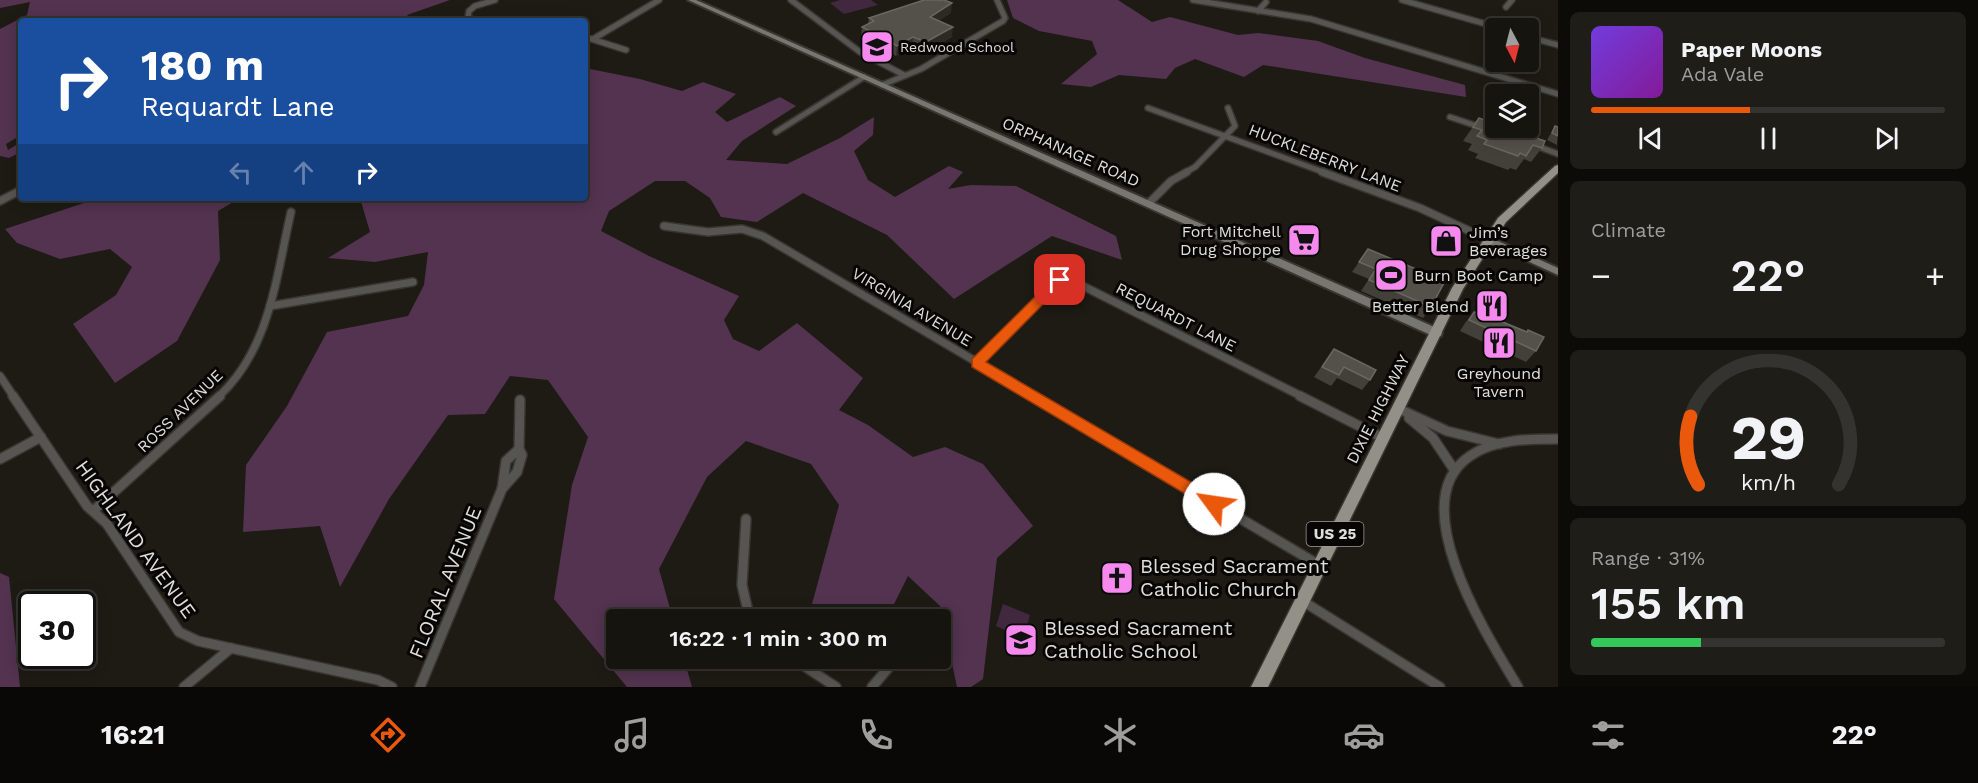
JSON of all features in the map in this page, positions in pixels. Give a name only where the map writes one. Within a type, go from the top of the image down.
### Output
[{"type":"main road","name":"ORPHANAGE ROAD","points":[[691,0],[1437,333]]},
{"type":"main road","name":"DIXIE HIGHWAY","points":[[1259,687],[1458,288],[1509,212],[1558,168]]},
{"type":"main road","points":[[1489,240],[1558,272]]},
{"type":"street","points":[[470,18],[469,10],[495,0]]},
{"type":"street","points":[[593,39],[659,0]]},
{"type":"street","points":[[791,0],[860,52],[904,75]]},
{"type":"street","points":[[798,0],[832,27],[835,32]]},
{"type":"street","points":[[882,85],[921,69],[1005,18],[997,0]]},
{"type":"street","points":[[1193,0],[1311,18],[1558,94]]},
{"type":"street","points":[[1402,0],[1485,24]]},
{"type":"street","points":[[1506,7],[1512,0]]},
{"type":"street","points":[[1258,11],[1266,2]]},
{"type":"street","points":[[588,38],[626,50]]},
{"type":"street","points":[[1539,40],[1558,45]]},
{"type":"street","points":[[776,132],[864,77]]},
{"type":"street","name":"HUCKLEBERRY LANE","points":[[1148,108],[1420,208],[1489,240]]},
{"type":"street","points":[[1149,203],[1171,181],[1195,167],[1228,136],[1235,126],[1228,108]]},
{"type":"street","points":[[1450,117],[1485,129]]},
{"type":"street","points":[[1523,141],[1558,154]]},
{"type":"street","points":[[0,201],[18,192]]},
{"type":"street","name":"ROSS AVENUE","points":[[93,511],[231,385],[259,344],[291,212]]},
{"type":"street","name":"VIRGINIA AVENUE","points":[[664,226],[708,232],[750,230],[1319,566]]},
{"type":"street","name":"REQUARDT LANE","points":[[977,363],[1060,280],[1071,280],[1383,438]]},
{"type":"street","points":[[270,306],[413,282]]},
{"type":"street","name":"HIGHLAND AVENUE","points":[[0,376],[93,511],[107,524],[179,632],[198,641],[378,680],[392,687]]},
{"type":"street","name":"FLORAL AVENUE","points":[[420,687],[502,489],[517,472],[522,455],[519,449],[520,400]]},
{"type":"street","points":[[1399,409],[1441,430],[1473,441],[1504,444],[1558,439]]},
{"type":"street","points":[[1399,409],[1433,438],[1455,471]]},
{"type":"street","points":[[0,459],[41,437]]},
{"type":"street","points":[[1504,444],[1470,457],[1455,471],[1445,494],[1443,511],[1449,547],[1482,622],[1518,687]]},
{"type":"street","name":"FLORAL AVENUE","points":[[502,489],[502,471],[511,453],[519,449]]},
{"type":"street","points":[[744,609],[743,588],[746,519]]},
{"type":"street","points":[[1302,600],[1440,687]]},
{"type":"street","points":[[184,687],[231,648]]},
{"type":"street","points":[[809,669],[836,687]]},
{"type":"street","points":[[872,687],[887,669]]},
{"type":"shaded area","points":[[0,0],[450,0],[407,15],[410,18],[21,18],[27,15],[30,2],[0,8]]},
{"type":"shaded area","points":[[840,0],[871,0],[878,5],[844,14],[830,3]]},
{"type":"shaded area","points":[[1007,0],[1118,0],[1152,22],[1170,17],[1238,35],[1258,33],[1318,41],[1365,58],[1465,85],[1466,97],[1263,65],[1244,77],[1195,59],[1175,68],[1166,79],[1119,75],[1091,87],[1061,84],[1097,54],[1092,41],[1039,31],[1013,18]]},
{"type":"shaded area","points":[[18,20],[18,137],[6,144],[8,150],[18,144],[18,154],[9,158],[0,156],[0,29]]},
{"type":"shaded area","points":[[588,69],[640,79],[682,91],[703,82],[736,94],[715,112],[727,122],[780,97],[796,106],[742,141],[726,160],[787,164],[840,138],[874,117],[873,135],[854,151],[868,180],[895,197],[949,166],[963,172],[948,189],[971,185],[1016,186],[1116,236],[1122,260],[1052,236],[954,299],[887,235],[803,193],[757,222],[721,217],[710,198],[685,181],[655,181],[609,211],[601,231],[649,256],[739,296],[724,320],[733,339],[759,351],[797,323],[863,378],[839,410],[868,425],[913,457],[945,447],[983,464],[1033,526],[997,558],[983,679],[971,687],[957,687],[951,658],[951,609],[941,609],[908,576],[894,604],[812,604],[839,505],[811,464],[746,441],[707,477],[659,569],[670,609],[606,609],[606,662],[554,599],[572,485],[588,437],[548,380],[510,376],[485,414],[448,415],[389,499],[340,587],[320,526],[243,532],[246,465],[287,406],[327,332],[408,316],[424,285],[428,252],[375,262],[328,258],[370,232],[361,201],[588,201]]},
{"type":"shaded area","points":[[86,201],[235,201],[218,211],[220,260],[177,341],[115,383],[73,324],[116,295],[132,267],[110,249],[60,259],[17,243],[5,229]]},
{"type":"shaded area","points":[[0,573],[9,577],[20,687],[0,687]]},
{"type":"shaded area","points":[[1003,604],[1030,615],[1024,638],[996,626]]},
{"type":"shaded area","points":[[612,669],[687,669],[692,687],[627,687]]},
{"type":"building","points":[[924,0],[944,0],[952,3],[930,17],[953,27],[926,42],[913,37],[897,46],[862,27],[874,21],[869,18]]},
{"type":"building","points":[[1479,118],[1485,120],[1485,138],[1536,138],[1545,141],[1542,148],[1533,145],[1526,156],[1520,153],[1518,156],[1484,144],[1487,140],[1477,136],[1482,130],[1473,127]]},
{"type":"building","points":[[1555,126],[1558,127],[1558,136],[1552,133]]},
{"type":"building","points":[[1368,249],[1445,281],[1431,307],[1369,280],[1376,269],[1359,262]]},
{"type":"building","points":[[1474,312],[1544,337],[1536,351],[1469,320]]},
{"type":"building","points":[[1334,349],[1376,370],[1370,380],[1344,367],[1339,375],[1322,367]]},
{"type":"place","name":"Redwood School","points":[[877,47]]},
{"type":"place","name":"Fort Mitchell Drug Shoppe","points":[[1304,240]]},
{"type":"place","name":"Jim’s Beverages","points":[[1446,241]]},
{"type":"place","name":"Burn Boot Camp","points":[[1391,275]]},
{"type":"place","name":"Better Blend","points":[[1492,306]]},
{"type":"place","name":"Greyhound Tavern","points":[[1499,343]]},
{"type":"place","name":"Blessed Sacrament Catholic Church","points":[[1117,578]]},
{"type":"place","name":"Blessed Sacrament Catholic School","points":[[1021,640]]},
{"type":"route","points":[[1060,280],[977,363],[1214,504]]}]
